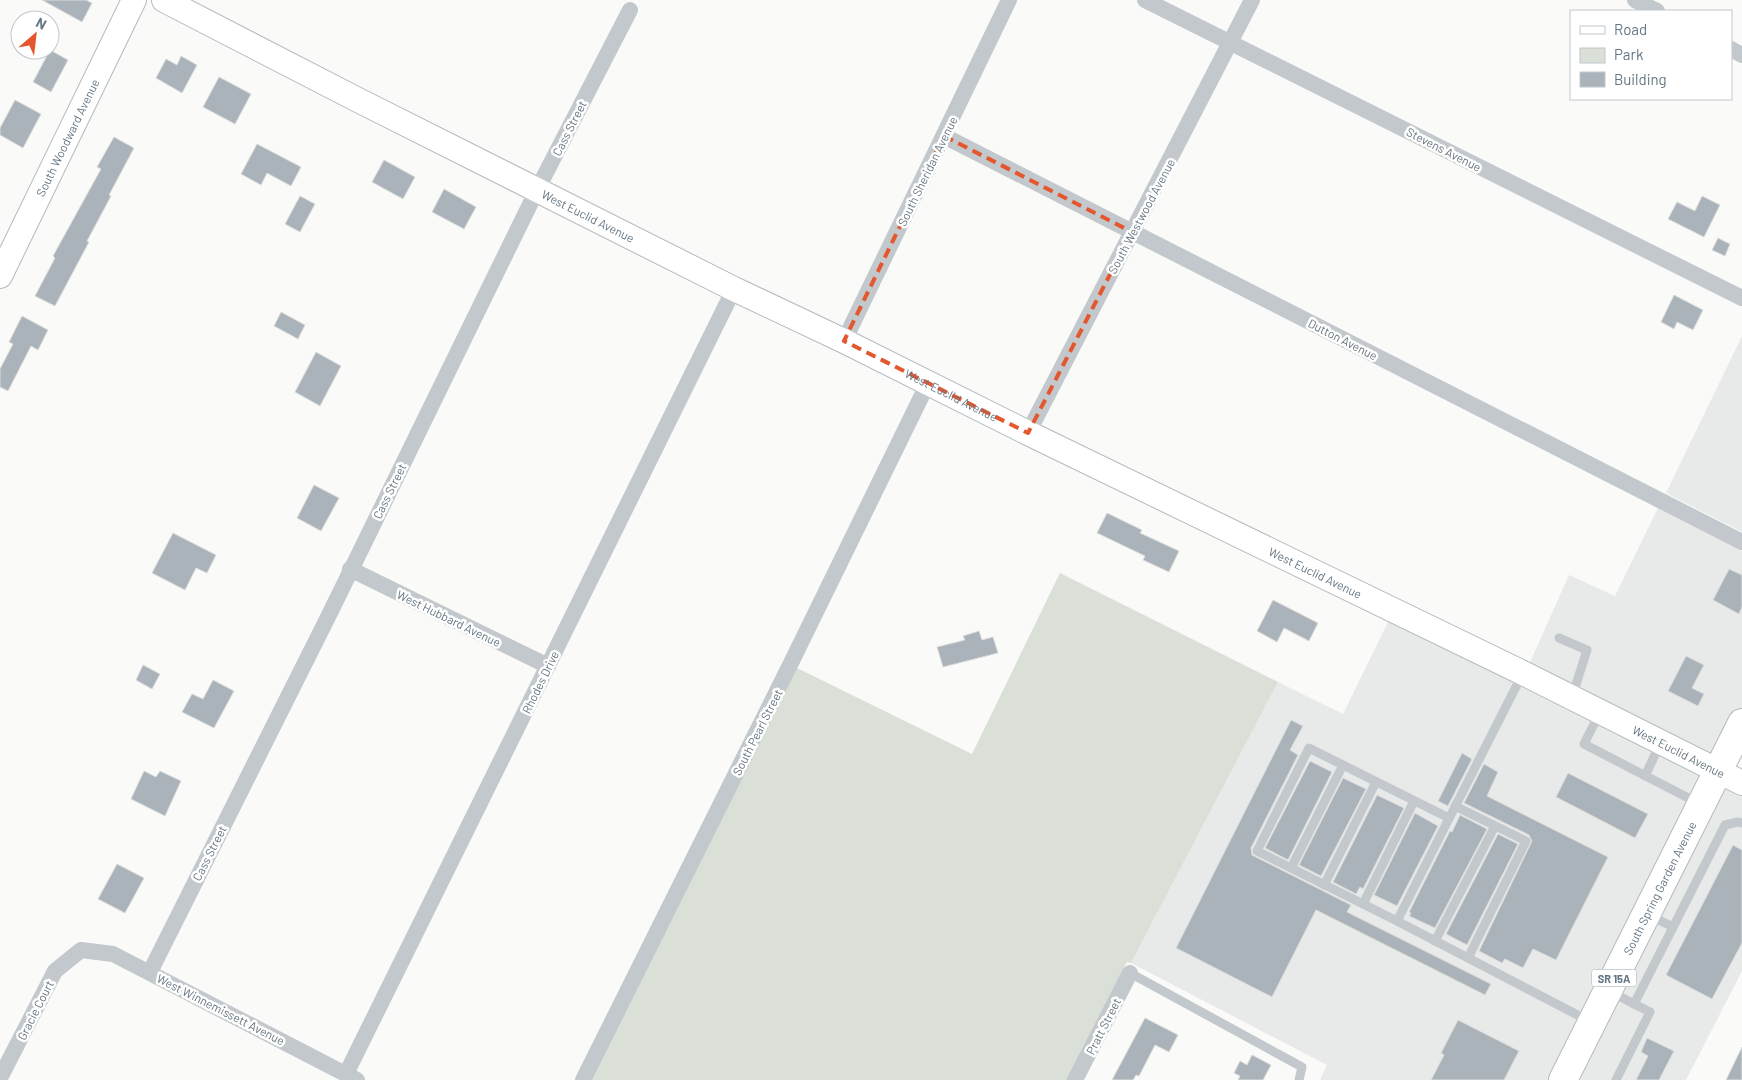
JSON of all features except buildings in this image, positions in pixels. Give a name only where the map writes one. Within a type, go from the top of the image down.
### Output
[{"type":"highway","name":"South Spring Garden Avenue","points":[[1563,1080],[1742,723]]},
{"type":"street","name":"South Woodward Avenue","points":[[0,276],[134,0]]},
{"type":"street","name":"West Euclid Avenue","points":[[164,0],[366,104],[734,288],[1572,697],[1742,783]]},
{"type":"street","name":"South Sheridan Avenue","points":[[844,341],[1009,0]]},
{"type":"street","name":"Stevens Avenue","points":[[1145,0],[1742,298]]},
{"type":"street","name":"South Westwood Avenue","points":[[1028,433],[1252,0]]},
{"type":"street","points":[[1635,0],[1655,10]]},
{"type":"street","name":"Cass Street","points":[[150,972],[329,615],[538,190],[630,10]]},
{"type":"street","name":"Dutton Avenue","points":[[944,136],[1742,542]]},
{"type":"street","name":"Rhodes Drive","points":[[351,1077],[548,666],[734,288]]},
{"type":"street","name":"South Pearl Street","points":[[583,1080],[787,672],[928,383]]},
{"type":"street","name":"West Hubbard Avenue","points":[[350,569],[548,666]]},
{"type":"street","name":"West Winnemissett Avenue","points":[[81,950],[113,954],[351,1077]]},
{"type":"street","name":"Gracie Court","points":[[0,1078],[54,971],[81,950]]},
{"type":"street","name":"Pratt Street","points":[[1075,1080],[1130,973]]},
{"type":"lane","points":[[1560,638],[1587,650],[1572,697]]},
{"type":"lane","points":[[1397,921],[1523,673]]},
{"type":"lane","points":[[1600,712],[1584,744],[1701,805]]},
{"type":"lane","points":[[1645,776],[1661,742]]},
{"type":"lane","points":[[1449,818],[1309,748],[1257,852],[1397,921],[1592,1023]]},
{"type":"lane","points":[[1291,868],[1343,765]]},
{"type":"lane","points":[[1324,885],[1376,782]]},
{"type":"lane","points":[[1363,904],[1414,801]]},
{"type":"lane","points":[[1455,806],[1526,841],[1468,958]]},
{"type":"lane","points":[[1634,1004],[1725,825],[1740,823]]},
{"type":"lane","points":[[1436,941],[1495,826]]},
{"type":"lane","points":[[1646,914],[1673,927]]},
{"type":"lane","points":[[1130,973],[1302,1067],[1299,1080]]},
{"type":"lane","points":[[1608,990],[1650,1012],[1616,1080]]},
{"type":"highlighted area","points":[[944,136],[1132,232],[1028,433],[844,341]]},
{"type":"shaded area","points":[[1742,336],[1742,532],[1666,493]]},
{"type":"shaded area","points":[[1658,508],[1742,551],[1742,707],[1715,760],[1527,669],[1569,575],[1615,596]]},
{"type":"shaded area","points":[[1389,620],[1708,775],[1554,1080],[1320,1080],[1327,1065],[1131,963],[1278,682],[1343,714]]},
{"type":"shaded area","points":[[1721,782],[1742,793],[1742,971],[1686,1080],[1571,1080]]},
{"type":"green space","points":[[1060,573],[1278,682],[1131,963],[1127,962],[1067,1080],[591,1080],[797,668],[972,754]]}]
